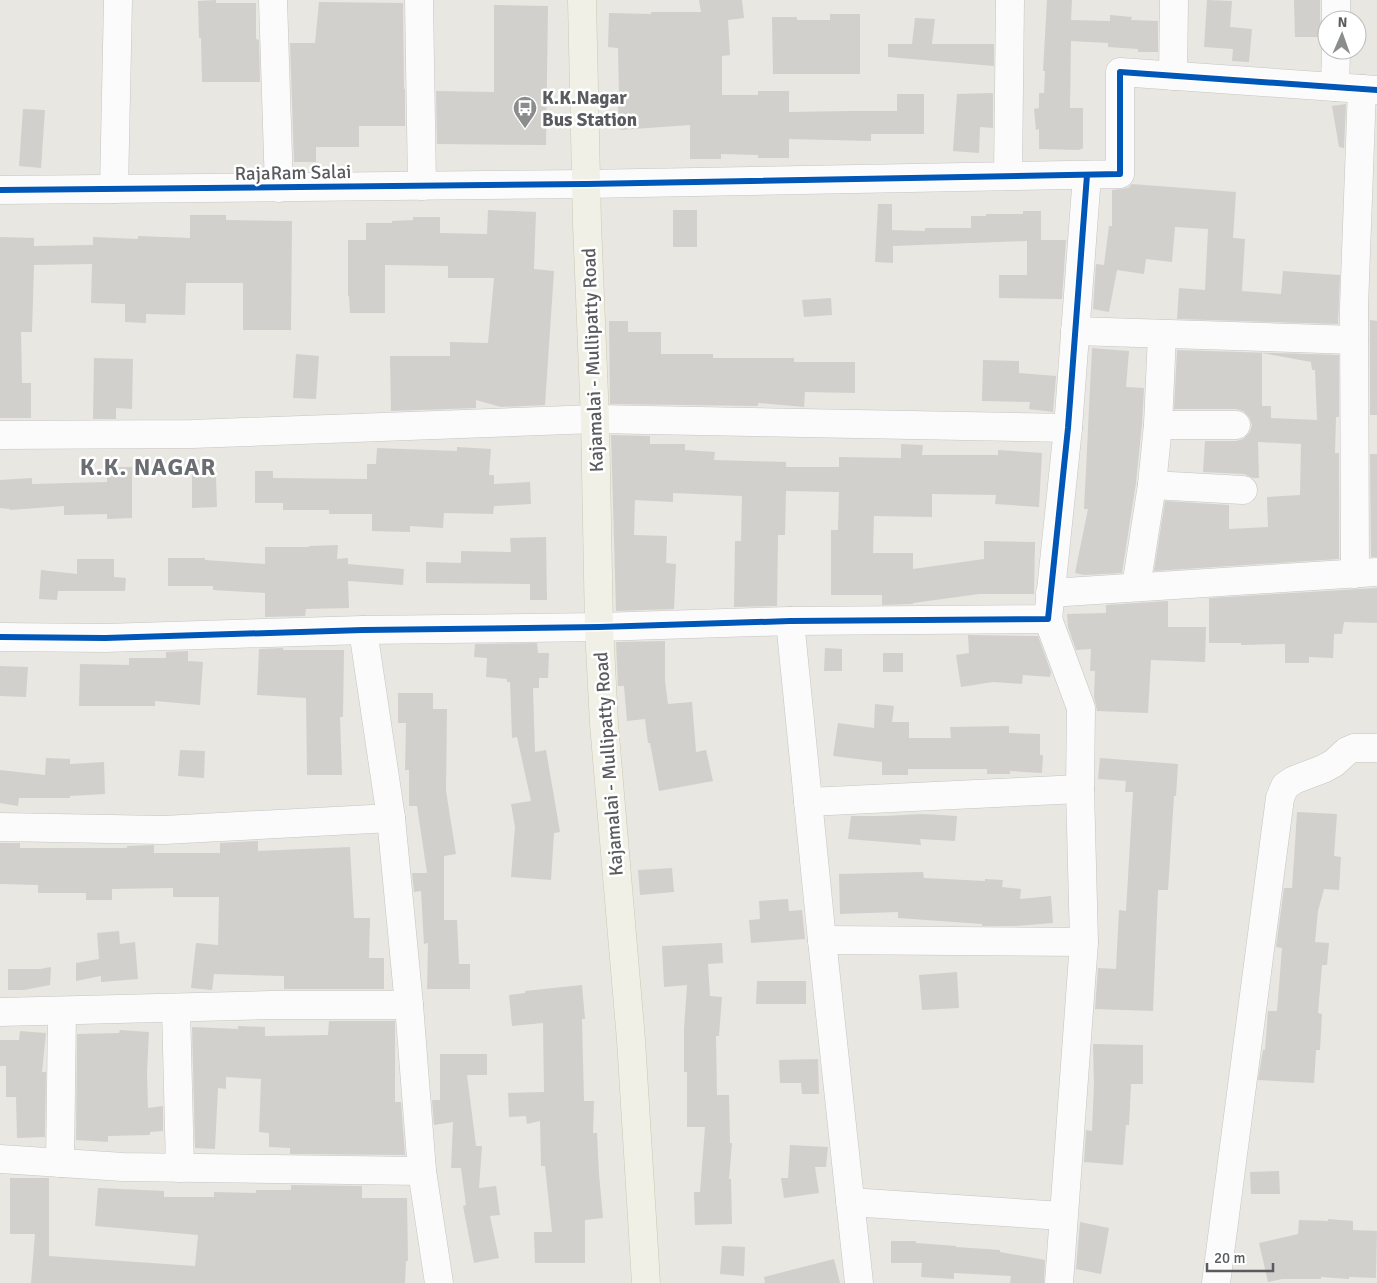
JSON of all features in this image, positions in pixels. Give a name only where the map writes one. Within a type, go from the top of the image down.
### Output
[{"type":"main road","name":"Kajamalai - Mullipatty Road","points":[[582,0],[586,184],[595,419],[598,627],[604,724],[631,1040],[646,1283]]},
{"type":"street","points":[[114,189],[118,0]]},
{"type":"street","points":[[273,0],[279,188]]},
{"type":"street","points":[[419,0],[422,186]]},
{"type":"street","points":[[1008,176],[1010,0]]},
{"type":"street","points":[[1173,76],[1174,0]]},
{"type":"street","points":[[1335,87],[1336,60]]},
{"type":"street","points":[[0,637],[106,638],[364,630],[598,627],[790,621],[1049,606],[1136,587],[1366,573],[1354,307],[1370,89],[1120,72],[1120,174],[1084,210]]},
{"type":"street","name":"RajaRam Salai","points":[[0,190],[586,184],[1120,174]]},
{"type":"street","points":[[1059,1283],[1084,942],[1080,789],[1081,708],[1049,606],[1068,428],[1087,175]]},
{"type":"street","points":[[1075,331],[1354,340]]},
{"type":"street","points":[[1136,587],[1152,485],[1158,425],[1162,334]]},
{"type":"street","points":[[0,435],[192,434],[595,419],[1068,428]]},
{"type":"street","points":[[1158,425],[1236,425]]},
{"type":"street","points":[[1152,485],[1243,490]]},
{"type":"street","points":[[790,621],[859,1283]]},
{"type":"street","points":[[364,630],[391,818],[422,1171],[439,1283]]},
{"type":"street","points":[[1216,1283],[1280,798],[1285,786],[1294,780],[1334,763],[1347,751],[1354,748],[1377,748]]},
{"type":"street","points":[[808,802],[1080,789]]},
{"type":"street","points":[[0,828],[164,830],[391,818]]},
{"type":"street","points":[[822,940],[1084,942]]},
{"type":"street","points":[[0,1012],[62,1012],[271,1005],[409,1006]]},
{"type":"street","points":[[176,1008],[180,1168]]},
{"type":"street","points":[[60,1163],[62,1012]]},
{"type":"street","points":[[0,1159],[180,1168],[422,1171]]},
{"type":"street","points":[[850,1202],[1063,1216]]},
{"type":"building","points":[[216,0],[216,3],[256,3],[256,39],[259,40],[260,82],[202,82],[198,1]]},
{"type":"building","points":[[699,0],[742,0],[744,18],[728,20],[730,55],[722,56],[722,95],[758,95],[758,91],[789,91],[789,112],[897,111],[897,94],[924,94],[924,134],[871,134],[871,141],[789,139],[789,158],[758,158],[758,155],[721,154],[721,159],[690,159],[690,125],[620,130],[617,96],[619,96],[618,48],[608,47],[609,13],[701,12]]},
{"type":"building","points":[[1047,0],[1072,0],[1071,20],[1110,21],[1110,15],[1132,17],[1131,20],[1158,21],[1158,52],[1138,52],[1138,49],[1108,47],[1108,43],[1071,41],[1070,108],[1083,108],[1083,148],[1079,150],[1039,149],[1039,129],[1036,130],[1034,109],[1039,108],[1039,93],[1044,93],[1045,71],[1043,71]]},
{"type":"building","points":[[1207,0],[1232,1],[1230,27],[1252,29],[1249,62],[1232,61],[1233,49],[1204,47]]},
{"type":"building","points":[[1294,0],[1320,0],[1320,10],[1317,10],[1317,37],[1295,37]]},
{"type":"building","points":[[319,2],[403,3],[405,126],[359,126],[359,147],[316,147],[316,162],[294,162],[290,43],[315,43]]},
{"type":"building","points":[[494,5],[548,6],[546,145],[437,144],[436,91],[494,92]]},
{"type":"building","points":[[830,14],[860,14],[860,74],[773,74],[772,17],[797,17],[797,20],[830,20]]},
{"type":"building","points":[[915,18],[935,19],[932,44],[994,44],[994,66],[888,57],[888,44],[912,44]]},
{"type":"building","points":[[993,93],[993,128],[980,127],[979,153],[953,151],[957,94]]},
{"type":"building","points":[[1346,104],[1344,148],[1339,147],[1332,106]]},
{"type":"building","points":[[23,109],[45,110],[41,168],[19,166]]},
{"type":"building","points":[[1132,184],[1236,192],[1233,238],[1245,239],[1242,291],[1281,294],[1283,271],[1340,275],[1338,324],[1177,319],[1179,288],[1205,290],[1208,229],[1175,227],[1172,262],[1146,259],[1144,274],[1117,270],[1109,312],[1093,309],[1096,264],[1104,265],[1109,226],[1112,226],[1112,190],[1128,188]]},
{"type":"building","points":[[878,204],[892,204],[892,230],[925,231],[925,228],[971,228],[971,216],[1023,214],[1023,211],[1041,211],[1041,240],[1066,240],[1062,299],[999,298],[999,275],[1027,275],[1027,241],[893,246],[893,263],[875,262]]},
{"type":"building","points":[[488,210],[536,212],[534,269],[554,271],[545,405],[501,407],[476,400],[476,408],[391,411],[390,356],[450,356],[450,342],[488,343],[494,278],[448,278],[448,266],[385,265],[385,313],[350,313],[348,296],[348,240],[366,240],[366,223],[392,223],[392,221],[413,220],[413,217],[440,217],[440,233],[487,234]]},
{"type":"building","points":[[673,210],[697,210],[697,247],[673,247]]},
{"type":"building","points":[[190,215],[226,215],[226,220],[292,221],[291,330],[243,330],[243,283],[186,283],[185,315],[146,314],[146,323],[125,322],[125,304],[91,303],[92,264],[34,265],[32,332],[21,332],[22,383],[31,383],[31,418],[0,418],[0,237],[34,238],[34,246],[93,245],[93,237],[138,239],[138,236],[190,238]]},
{"type":"building","points":[[831,298],[832,315],[804,317],[802,300]]},
{"type":"building","points":[[1370,320],[1377,321],[1377,415],[1370,415]]},
{"type":"building","points":[[609,321],[628,321],[628,332],[661,332],[661,354],[713,354],[713,358],[794,358],[794,362],[855,362],[855,393],[805,392],[804,407],[758,403],[758,406],[610,404]]},
{"type":"building","points":[[1092,348],[1129,351],[1126,387],[1144,388],[1136,483],[1122,573],[1084,575],[1075,573],[1088,509],[1084,509]]},
{"type":"building","points":[[1177,350],[1339,355],[1339,417],[1336,417],[1335,453],[1339,453],[1339,559],[1154,571],[1165,501],[1229,505],[1229,529],[1268,527],[1267,497],[1300,495],[1301,444],[1258,442],[1259,478],[1253,478],[1244,474],[1203,472],[1205,441],[1236,441],[1243,439],[1250,432],[1252,425],[1249,417],[1243,411],[1236,409],[1174,409]],"holes":[[[1262,353],[1311,362],[1312,370],[1315,370],[1317,420],[1271,418],[1271,406],[1262,406]]]},
{"type":"building","points":[[296,354],[319,356],[316,399],[293,398]]},
{"type":"building","points":[[94,358],[133,359],[132,409],[116,408],[116,419],[93,419]]},
{"type":"building","points":[[983,360],[1019,361],[1019,373],[1056,376],[1053,412],[1029,409],[1030,402],[982,401]]},
{"type":"building","points":[[611,435],[650,436],[650,444],[685,444],[685,450],[715,452],[714,460],[786,462],[786,467],[839,467],[839,457],[901,458],[901,444],[923,445],[922,455],[998,455],[998,450],[1042,453],[1039,507],[995,504],[996,495],[932,494],[932,517],[874,516],[873,553],[913,553],[913,569],[984,559],[984,541],[1035,542],[1034,594],[979,594],[913,604],[882,605],[882,595],[831,595],[831,530],[838,530],[839,492],[786,491],[785,535],[778,535],[777,606],[734,607],[735,541],[741,541],[742,496],[673,493],[673,502],[635,500],[634,535],[667,536],[666,563],[676,564],[674,609],[616,611]]},
{"type":"building","points":[[457,447],[491,449],[489,475],[494,475],[494,484],[530,482],[531,504],[494,506],[493,514],[444,513],[443,528],[410,526],[410,532],[372,531],[372,514],[329,514],[329,510],[283,510],[283,503],[255,503],[255,471],[273,471],[273,478],[367,479],[367,464],[376,464],[377,448],[457,451]]},
{"type":"building","points":[[1370,454],[1377,454],[1377,557],[1371,557]]},
{"type":"building","points":[[212,459],[214,477],[216,477],[217,507],[192,508],[192,460]]},
{"type":"building","points":[[107,467],[132,467],[132,518],[107,519],[107,514],[64,515],[64,506],[10,510],[0,508],[0,480],[32,478],[32,484],[107,482]]},
{"type":"building","points":[[546,537],[547,600],[530,600],[530,584],[426,583],[426,562],[461,563],[461,551],[511,552],[510,538]]},
{"type":"building","points":[[338,545],[337,559],[348,558],[348,564],[404,569],[403,585],[348,581],[349,608],[306,609],[305,616],[265,617],[265,593],[213,590],[213,586],[168,586],[168,558],[205,558],[205,560],[265,564],[265,547]]},
{"type":"building","points":[[77,559],[114,559],[114,577],[126,578],[125,591],[58,591],[57,600],[39,599],[41,570],[77,574]]},
{"type":"building","points":[[1377,588],[1377,623],[1344,622],[1342,634],[1334,634],[1333,658],[1309,657],[1309,663],[1285,663],[1285,644],[1241,645],[1241,643],[1209,643],[1209,598]]},
{"type":"building","points":[[1168,601],[1168,627],[1206,627],[1205,662],[1151,660],[1148,713],[1097,711],[1094,697],[1095,671],[1090,671],[1091,649],[1076,650],[1068,627],[1067,614],[1106,613],[1106,605]]},
{"type":"building","points":[[968,635],[1038,636],[1051,672],[1050,677],[1023,675],[1022,684],[993,682],[961,687],[956,655],[969,653]]},
{"type":"building","points":[[665,641],[665,681],[668,704],[692,702],[696,752],[706,750],[713,781],[659,791],[650,743],[648,743],[645,719],[627,721],[624,686],[618,686],[616,642]]},
{"type":"building","points":[[537,643],[538,653],[549,653],[548,678],[539,678],[539,688],[533,688],[535,752],[546,750],[560,832],[554,833],[551,880],[511,877],[515,827],[511,804],[531,801],[517,737],[512,738],[510,682],[507,682],[507,679],[486,677],[487,658],[474,657],[475,644]]},
{"type":"building","points":[[283,648],[283,650],[344,650],[343,717],[340,717],[342,775],[307,775],[306,698],[257,695],[259,649]]},
{"type":"building","points":[[825,648],[842,649],[842,671],[824,671]]},
{"type":"building","points":[[188,651],[188,661],[203,662],[200,705],[155,701],[155,706],[79,706],[80,664],[129,665],[129,658],[166,658],[166,652]]},
{"type":"building","points":[[883,653],[903,653],[903,672],[883,672]]},
{"type":"building","points":[[0,666],[28,667],[26,697],[0,696]]},
{"type":"building","points":[[398,693],[433,693],[433,709],[447,709],[446,791],[456,854],[444,856],[444,920],[457,920],[459,964],[470,964],[470,989],[427,989],[428,943],[424,944],[421,891],[414,892],[412,873],[427,873],[417,806],[409,806],[409,770],[405,770],[406,723],[398,723]]},
{"type":"building","points":[[875,704],[894,706],[892,722],[909,722],[909,738],[951,738],[950,727],[1009,726],[1009,733],[1040,734],[1040,755],[1043,755],[1042,773],[1010,771],[1010,774],[987,774],[987,769],[908,769],[908,775],[882,775],[882,762],[833,756],[838,723],[874,728]]},
{"type":"building","points":[[180,750],[205,751],[204,778],[178,776]]},
{"type":"building","points":[[46,758],[70,759],[70,764],[104,762],[105,794],[70,796],[70,798],[19,798],[18,806],[0,803],[0,770],[45,775]]},
{"type":"building","points":[[1100,758],[1178,764],[1168,890],[1158,890],[1153,1011],[1095,1009],[1098,968],[1116,969],[1119,910],[1126,911],[1133,792],[1125,792],[1126,781],[1098,779]]},
{"type":"building","points":[[1297,812],[1337,814],[1334,856],[1341,857],[1339,890],[1324,889],[1318,911],[1315,942],[1329,943],[1327,965],[1322,965],[1318,1013],[1322,1014],[1320,1050],[1316,1050],[1314,1083],[1258,1080],[1263,1050],[1265,1050],[1268,1011],[1277,1011],[1282,948],[1276,947],[1284,888],[1292,888]]},
{"type":"building","points":[[922,814],[957,816],[955,841],[920,839],[921,845],[848,839],[851,816]]},
{"type":"building","points":[[258,841],[258,851],[350,847],[354,918],[370,918],[369,958],[384,958],[384,989],[284,989],[284,976],[214,974],[212,990],[191,988],[196,943],[218,945],[219,897],[173,897],[173,888],[112,889],[112,900],[86,900],[86,893],[38,893],[38,885],[0,884],[0,843],[20,843],[20,848],[127,848],[127,846],[154,845],[154,853],[220,853],[220,843]]},
{"type":"building","points":[[672,868],[674,892],[640,895],[638,870]]},
{"type":"building","points":[[923,872],[924,878],[1003,880],[1002,887],[1021,889],[1020,899],[1051,896],[1053,923],[982,926],[982,924],[898,918],[898,912],[840,914],[839,874]]},
{"type":"building","points":[[788,899],[789,911],[802,910],[805,939],[751,943],[749,920],[760,919],[759,901]]},
{"type":"building","points":[[119,931],[120,944],[135,942],[138,979],[101,982],[101,976],[76,981],[76,963],[99,959],[97,933]]},
{"type":"building","points":[[722,943],[723,963],[708,964],[710,996],[722,997],[719,1036],[716,1036],[717,1095],[729,1095],[730,1143],[732,1143],[729,1179],[731,1179],[732,1224],[695,1225],[694,1192],[700,1192],[705,1127],[687,1127],[687,1072],[684,1072],[684,1029],[687,985],[664,987],[662,946]]},
{"type":"building","points":[[51,967],[50,985],[24,990],[8,990],[8,969]]},
{"type":"building","points":[[957,972],[959,1008],[922,1010],[919,975]]},
{"type":"building","points":[[757,981],[806,981],[806,1004],[756,1004]]},
{"type":"building","points":[[582,985],[585,1019],[582,1019],[584,1101],[594,1101],[593,1133],[597,1133],[603,1218],[585,1220],[585,1263],[535,1263],[534,1232],[552,1232],[545,1166],[541,1166],[540,1121],[527,1124],[526,1116],[509,1117],[508,1093],[544,1092],[543,1023],[512,1026],[509,995],[525,993],[525,991]]},
{"type":"building","points":[[329,1021],[395,1021],[395,1102],[401,1102],[405,1155],[290,1154],[290,1148],[269,1147],[269,1133],[259,1132],[261,1079],[226,1077],[226,1089],[218,1088],[215,1149],[195,1148],[192,1027],[238,1029],[238,1026],[265,1027],[265,1036],[328,1035]]},
{"type":"building","points":[[120,1030],[149,1032],[148,1108],[163,1106],[163,1131],[150,1132],[150,1135],[108,1136],[108,1142],[76,1140],[77,1034],[119,1033]]},
{"type":"building","points":[[20,1031],[46,1033],[42,1072],[46,1072],[45,1137],[17,1138],[16,1097],[6,1097],[6,1066],[0,1066],[0,1040],[19,1040]]},
{"type":"building","points":[[1093,1044],[1143,1045],[1143,1084],[1131,1084],[1129,1125],[1126,1125],[1123,1165],[1084,1162],[1086,1130],[1092,1131]]},
{"type":"building","points":[[440,1054],[487,1054],[487,1075],[467,1075],[476,1146],[482,1146],[479,1188],[496,1186],[500,1215],[490,1216],[499,1258],[474,1263],[463,1206],[466,1205],[461,1168],[451,1168],[453,1122],[434,1125],[432,1100],[440,1100]]},
{"type":"building","points":[[818,1059],[819,1094],[802,1094],[801,1083],[780,1083],[779,1060]]},
{"type":"building","points":[[790,1145],[828,1147],[826,1167],[815,1167],[819,1193],[784,1198],[781,1178],[788,1178]]},
{"type":"building","points":[[1279,1171],[1280,1194],[1251,1194],[1250,1172]]},
{"type":"building","points":[[10,1178],[49,1178],[49,1256],[195,1266],[198,1235],[95,1226],[98,1188],[164,1191],[164,1197],[214,1197],[214,1192],[256,1193],[256,1190],[291,1190],[291,1185],[362,1186],[362,1198],[407,1198],[408,1261],[406,1261],[405,1283],[31,1283],[35,1234],[10,1234]]},
{"type":"building","points":[[1328,1219],[1353,1221],[1353,1230],[1377,1231],[1376,1278],[1321,1277],[1321,1279],[1282,1279],[1268,1282],[1259,1243],[1298,1234],[1299,1220],[1328,1221]]},
{"type":"building","points":[[1080,1222],[1109,1228],[1101,1274],[1076,1269]]},
{"type":"building","points":[[891,1241],[916,1241],[916,1243],[1000,1250],[1000,1252],[1045,1260],[1044,1283],[1010,1283],[1011,1276],[954,1273],[954,1279],[921,1277],[922,1263],[891,1263]]},
{"type":"building","points":[[722,1246],[745,1247],[744,1276],[720,1274]]},
{"type":"building","points":[[834,1259],[840,1283],[765,1283],[764,1277]]},
{"type":"cycle path","points":[[0,190],[586,184],[1120,174],[1120,72],[1377,90]]},
{"type":"cycle path","points":[[0,637],[105,638],[363,630],[599,627],[790,621],[1048,619],[1068,428],[1087,175]]},
{"type":"place","name":"K.K.Nagar Bus Station","points":[[525,129]]},
{"type":"district","name":"K.K. NAGAR","points":[[148,467]]}]
